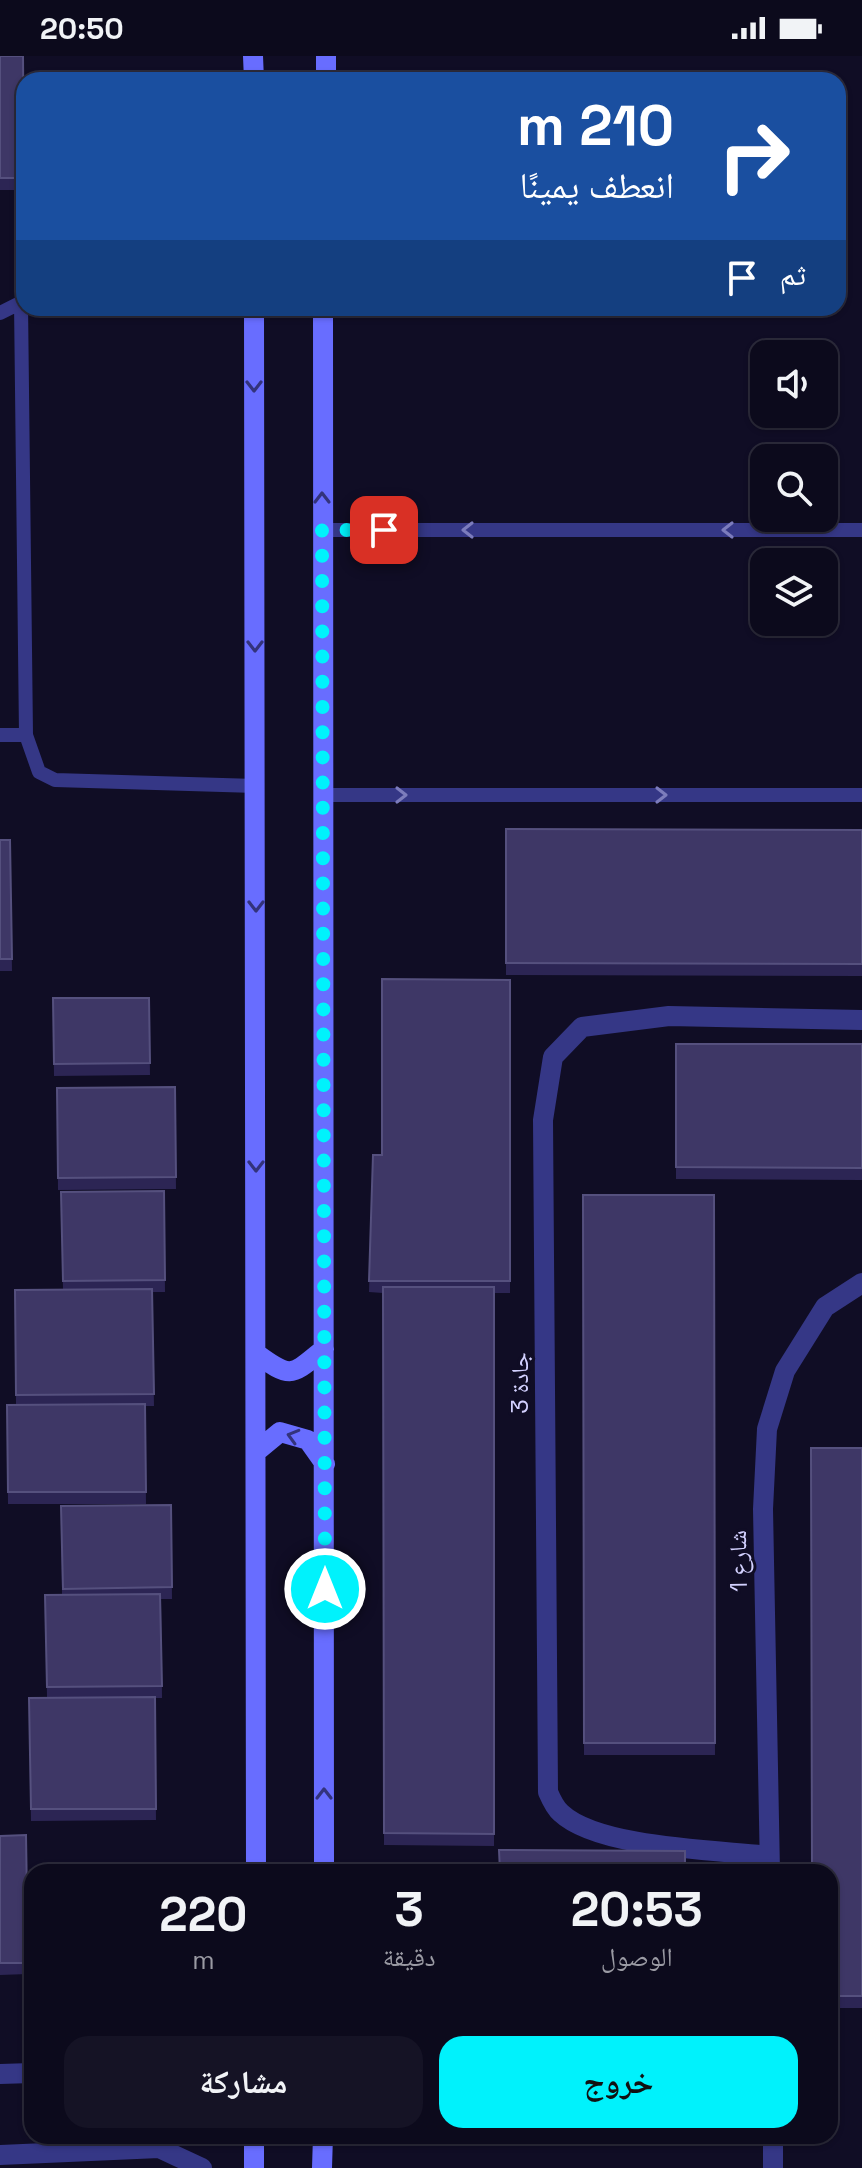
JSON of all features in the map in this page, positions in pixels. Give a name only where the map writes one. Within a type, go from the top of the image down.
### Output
[{"type":"street","points":[[254,316],[256,1864]]},
{"type":"street","points":[[323,316],[324,1864]]},
{"type":"street","name":"جادة 3","points":[[770,1864],[627,1840],[580,1825],[559,1812],[548,1792],[543,1120],[553,1057],[582,1027],[669,1016],[862,1020]]},
{"type":"street","name":"شارع 1","points":[[770,1864],[763,1509],[767,1429],[785,1371],[825,1307],[862,1283]]},
{"type":"street","points":[[257,1354],[280,1371],[297,1371],[324,1349]]},
{"type":"street","points":[[257,1451],[280,1432],[308,1440],[325,1464]]},
{"type":"street","points":[[0,2074],[24,2073]]},
{"type":"street","points":[[254,2144],[254,2168]]},
{"type":"street","points":[[322,2168],[323,2144]]},
{"type":"street","points":[[773,2144],[773,2168]]},
{"type":"street","points":[[0,2155],[159,2148],[202,2168]]},
{"type":"lane","points":[[22,316],[26,735],[39,772],[55,780],[256,786]]},
{"type":"lane","points":[[322,530],[862,530]]},
{"type":"lane","points":[[0,735],[26,735]]},
{"type":"lane","points":[[323,795],[862,795]]},
{"type":"building","points":[[0,56],[23,56],[23,72],[16,72],[16,178],[0,178]]},
{"type":"building","points":[[506,829],[862,830],[862,964],[506,963]]},
{"type":"building","points":[[0,840],[10,840],[12,959],[0,959]]},
{"type":"building","points":[[382,979],[510,980],[510,1281],[369,1281],[373,1155],[382,1155]]},
{"type":"building","points":[[53,998],[149,998],[150,1063],[54,1064]]},
{"type":"building","points":[[676,1044],[862,1044],[862,1168],[676,1167]]},
{"type":"building","points":[[175,1087],[176,1177],[58,1178],[57,1088]]},
{"type":"building","points":[[164,1191],[165,1280],[63,1281],[61,1192]]},
{"type":"building","points":[[583,1195],[714,1195],[715,1743],[584,1743]]},
{"type":"building","points":[[383,1287],[494,1287],[494,1834],[384,1833]]},
{"type":"building","points":[[152,1289],[154,1394],[16,1395],[15,1290]]},
{"type":"building","points":[[145,1404],[146,1492],[8,1492],[7,1405]]},
{"type":"building","points":[[811,1448],[862,1448],[862,1996],[838,1996],[838,1864],[812,1864]]},
{"type":"building","points":[[171,1505],[172,1587],[63,1589],[61,1506]]},
{"type":"building","points":[[160,1594],[162,1686],[47,1687],[45,1595]]},
{"type":"building","points":[[155,1697],[156,1809],[31,1809],[29,1698]]},
{"type":"building","points":[[26,1835],[24,1963],[0,1963],[0,1836]]},
{"type":"building","points":[[499,1850],[685,1851],[685,1864],[500,1864]]},
{"type":"route","points":[[325,1589],[322,530],[384,530]]}]
